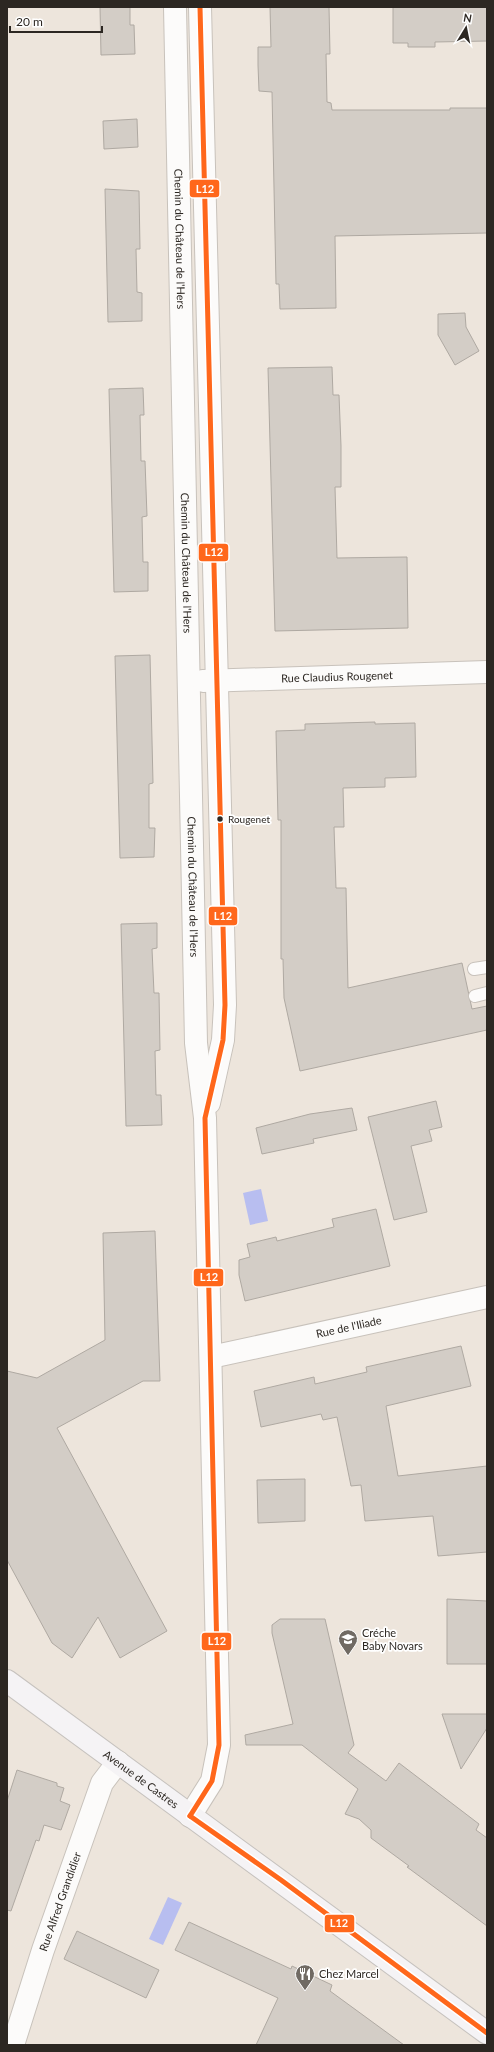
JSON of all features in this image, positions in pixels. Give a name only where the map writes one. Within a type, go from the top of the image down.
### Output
[{"type":"main road","name":"Avenue de Castres","points":[[7,1681],[190,1816],[281,1880],[487,2033]]},
{"type":"street","name":"Chemin du Château de l'Hers","points":[[175,7],[196,1043],[205,1118],[212,1357],[219,1745],[212,1781],[190,1816]]},
{"type":"street","name":"Chemin du Château de l'Hers","points":[[200,7],[225,1005],[224,1040],[205,1118]]},
{"type":"street","name":"Rue Claudius Rougenet","points":[[188,681],[487,672]]},
{"type":"street","name":"Rue de l'Iliade","points":[[212,1357],[487,1297]]},
{"type":"street","name":"Rue Alfred Grandidier","points":[[13,2045],[102,1782],[118,1762]]},
{"type":"lane","points":[[474,969],[487,966]]},
{"type":"water","points":[[261,1189],[268,1221],[250,1225],[243,1193]]},
{"type":"water","points":[[168,1897],[182,1903],[163,1945],[149,1939]]},
{"type":"building","points":[[100,7],[130,7],[130,25],[134,25],[135,54],[101,55]]},
{"type":"building","points":[[270,7],[329,7],[330,54],[326,54],[327,102],[331,103],[332,110],[450,110],[450,108],[487,108],[487,233],[335,236],[336,308],[280,309],[279,284],[276,284],[272,92],[259,91],[258,65],[258,47],[271,47]]},
{"type":"building","points":[[393,7],[487,7],[487,41],[435,42],[435,47],[408,47],[408,43],[393,43]]},
{"type":"building","points":[[137,119],[138,147],[104,149],[103,121]]},
{"type":"building","points":[[105,189],[139,191],[140,249],[136,249],[137,292],[142,293],[142,321],[108,322]]},
{"type":"building","points":[[465,313],[466,327],[479,351],[455,365],[438,335],[438,314]]},
{"type":"building","points":[[332,367],[333,395],[339,395],[341,446],[341,487],[335,487],[337,558],[407,557],[408,628],[275,631],[268,368]]},
{"type":"building","points":[[143,388],[144,415],[140,415],[141,461],[145,461],[147,516],[142,517],[143,562],[148,562],[148,591],[114,592],[109,389]]},
{"type":"building","points":[[150,655],[153,783],[149,784],[149,828],[155,828],[154,857],[120,858],[115,656]]},
{"type":"building","points":[[375,722],[375,724],[415,723],[416,777],[385,778],[385,787],[343,788],[344,827],[334,827],[336,888],[346,888],[348,988],[462,963],[472,1009],[487,1006],[487,1030],[300,1071],[284,998],[283,959],[281,959],[281,820],[278,820],[276,731],[305,730],[305,724]]},
{"type":"building","points":[[157,923],[157,948],[152,949],[154,993],[159,993],[160,1050],[155,1051],[156,1095],[161,1095],[162,1125],[126,1126],[121,924]]},
{"type":"building","points":[[436,1101],[442,1127],[429,1130],[432,1141],[411,1146],[427,1212],[394,1220],[368,1117]]},
{"type":"building","points":[[352,1108],[357,1130],[313,1139],[314,1143],[262,1154],[256,1128],[310,1114]]},
{"type":"building","points":[[376,1209],[390,1266],[245,1301],[239,1275],[239,1260],[250,1257],[247,1244],[276,1237],[277,1241],[334,1227],[332,1219]]},
{"type":"building","points":[[155,1231],[160,1381],[143,1381],[57,1428],[167,1631],[120,1658],[98,1617],[72,1658],[52,1643],[7,1560],[7,1371],[37,1378],[105,1340],[103,1233]]},
{"type":"building","points":[[461,1346],[471,1386],[386,1406],[398,1476],[487,1466],[487,1552],[438,1556],[433,1516],[365,1521],[361,1485],[351,1486],[337,1417],[323,1420],[321,1414],[261,1427],[254,1391],[314,1377],[315,1384],[367,1372],[366,1367]]},
{"type":"building","points":[[305,1479],[305,1521],[258,1523],[257,1480]]},
{"type":"building","points":[[447,1599],[487,1601],[487,1664],[447,1664]]},
{"type":"building","points":[[280,1619],[325,1619],[354,1745],[348,1753],[386,1781],[399,1763],[479,1824],[476,1830],[487,1838],[487,1926],[407,1867],[409,1866],[371,1838],[371,1830],[359,1819],[345,1814],[358,1789],[302,1745],[246,1745],[245,1735],[293,1724],[272,1633],[272,1625]]},
{"type":"building","points":[[442,1714],[487,1714],[487,1728],[461,1769]]},
{"type":"building","points":[[17,1770],[57,1783],[57,1786],[64,1788],[60,1801],[70,1805],[61,1830],[44,1825],[39,1841],[36,1840],[11,1911],[7,1910],[7,1801]]},
{"type":"building","points":[[189,1922],[291,1969],[292,1966],[332,1985],[330,1991],[404,2045],[256,2045],[278,1998],[175,1950]]},
{"type":"building","points":[[77,1931],[159,1970],[146,1998],[64,1959]]},
{"type":"transit line","name":"L12","points":[[190,1816],[212,1781],[219,1745],[205,1118],[223,1040],[225,1005],[200,7]]},
{"type":"transit line","name":"L12","points":[[190,1816],[281,1880],[487,2033]]},
{"type":"place","name":"Rougenet","points":[[220,819]]},
{"type":"place","name":"Créche Baby Novars","points":[[348,1656]]},
{"type":"place","name":"Chez Marcel","points":[[305,1991]]}]
